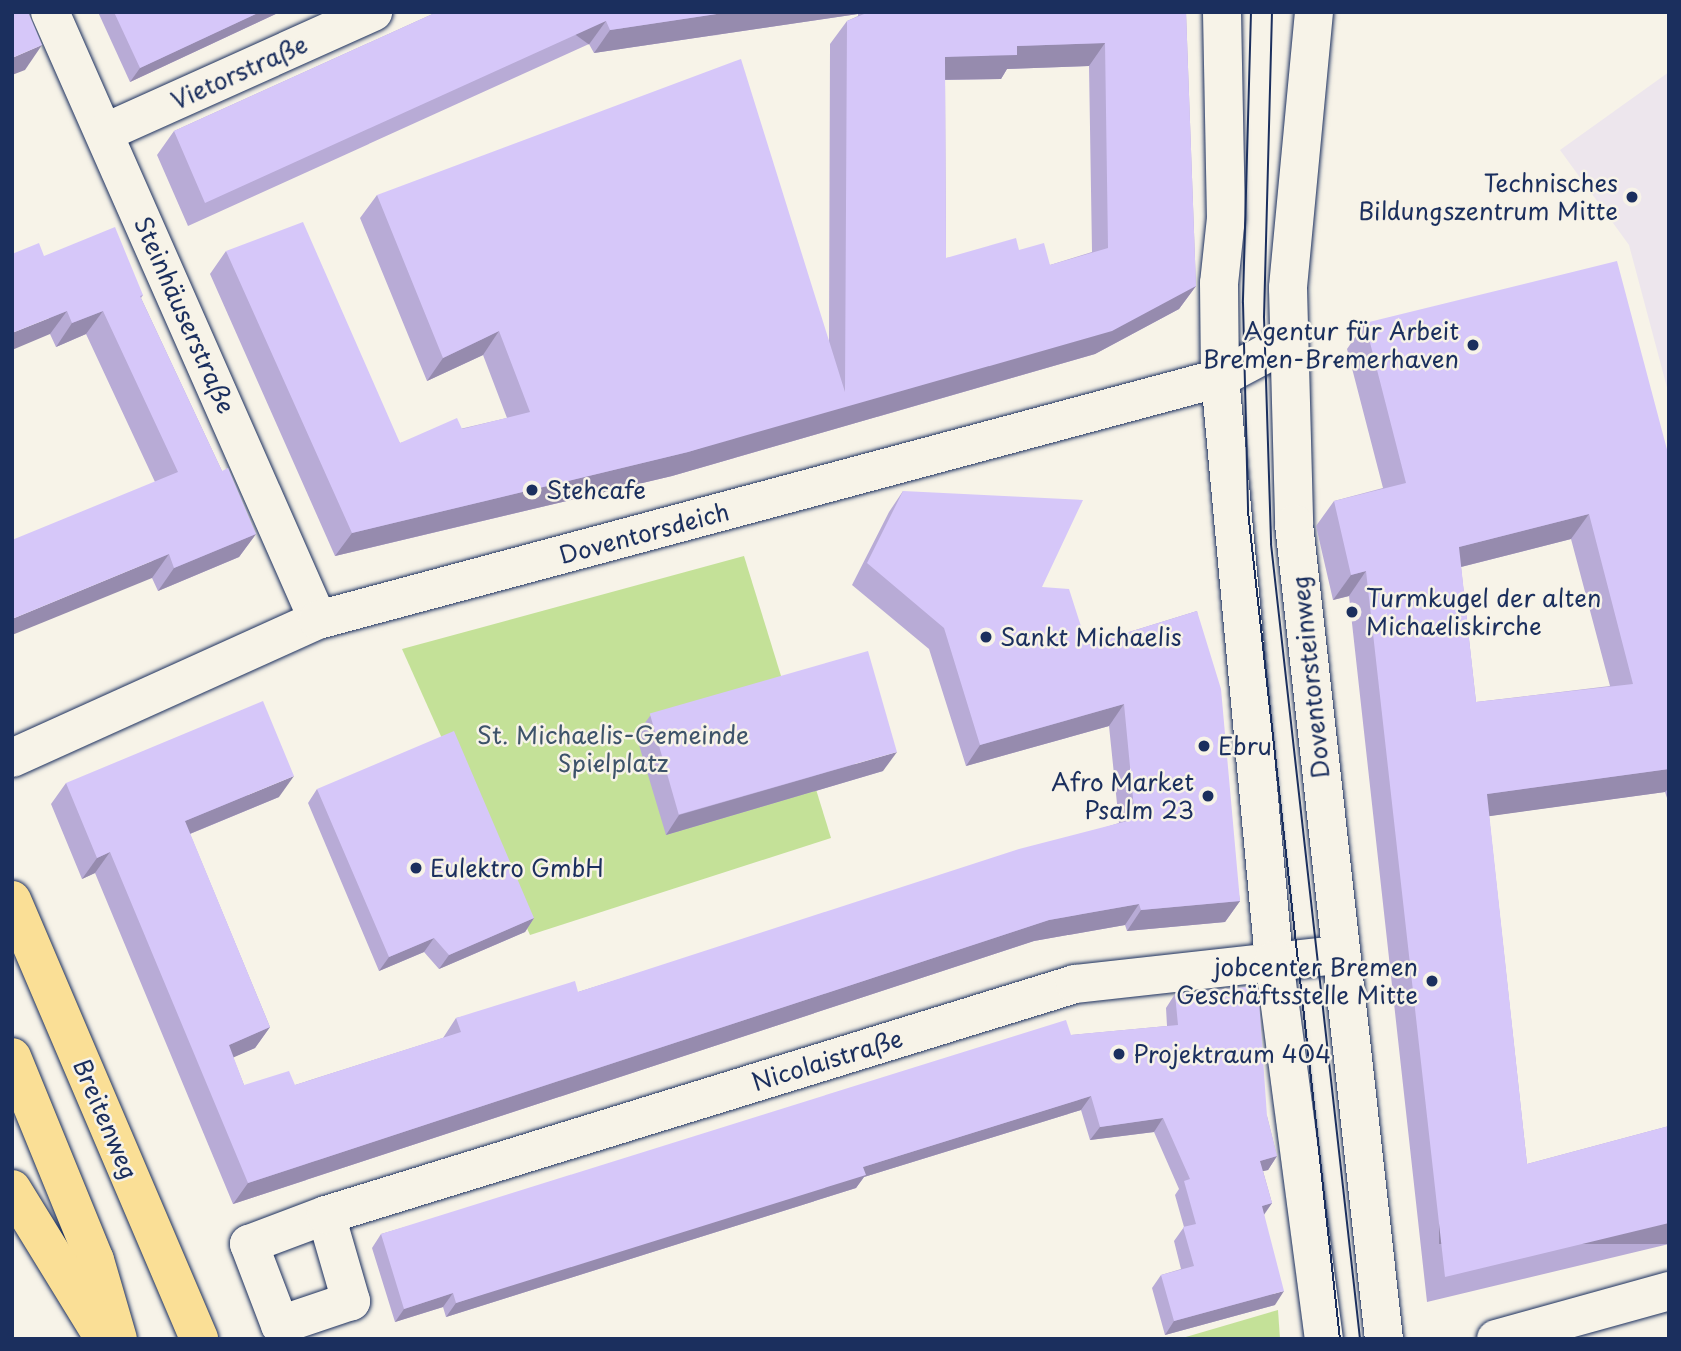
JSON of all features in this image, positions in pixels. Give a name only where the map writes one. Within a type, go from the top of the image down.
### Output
[{"type":"highway","name":"Breitenweg","points":[[12,900],[199,1339]]},
{"type":"highway","points":[[12,1057],[95,1260],[118,1339]]},
{"type":"highway","points":[[12,1189],[104,1339]]},
{"type":"street","name":"Steinhäuserstraße","points":[[50,12],[106,132],[318,620]]},
{"type":"street","name":"Vietorstraße","points":[[106,132],[373,12]]},
{"type":"street","points":[[1222,12],[1226,218],[1219,283],[1220,378],[1274,960],[1324,1339]]},
{"type":"street","name":"Doventorsteinweg","points":[[1314,12],[1289,288],[1288,342],[1294,524],[1339,955],[1384,1339]]},
{"type":"street","name":"Doventorsdeich","points":[[12,758],[318,620],[1220,378],[1288,342]]},
{"type":"street","name":"Nicolaistraße","points":[[326,1215],[1076,984],[1274,960],[1339,955]]},
{"type":"street","points":[[1496,1339],[1669,1292]]},
{"type":"shaded area","name":"Technisches Bildungszentrum Mitte","points":[[1669,72],[1669,395],[1629,245],[1560,150]]},
{"type":"green space","name":"St. Michaelis-Gemeinde Spielplatz","points":[[744,556],[831,838],[530,935],[402,649]]},
{"type":"green space","points":[[1278,1310],[1280,1339],[1179,1339]]},
{"type":"building","points":[[12,12],[28,12],[42,45],[12,58]]},
{"type":"building","points":[[114,12],[260,12],[140,68]]},
{"type":"building","points":[[437,12],[730,12],[610,30],[606,21],[205,203],[174,131]]},
{"type":"building","points":[[869,12],[1186,12],[1196,286],[1112,331],[688,452],[352,533],[226,251],[303,222],[400,443],[457,418],[462,429],[530,412],[499,331],[443,358],[377,195],[741,59],[845,392],[847,21]],"holes":[[[1105,43],[1108,248],[1050,265],[1044,243],[1019,250],[1016,238],[946,258],[945,57],[1017,55],[1017,46]]]},
{"type":"building","points":[[115,227],[143,295],[140,296],[222,471],[228,468],[256,534],[174,568],[169,554],[12,619],[12,540],[178,472],[103,311],[72,323],[67,311],[12,333],[12,254],[39,243],[44,256]]},
{"type":"building","points":[[1617,261],[1669,457],[1669,769],[1487,794],[1527,1164],[1669,1126],[1669,1223],[1445,1277],[1366,571],[1351,575],[1334,501],[1406,483],[1365,323]],"holes":[[[1589,514],[1633,684],[1476,702],[1459,547]]]},
{"type":"building","points":[[903,491],[1083,500],[1042,587],[1069,589],[1087,645],[1197,611],[1221,689],[1240,901],[1141,910],[1139,904],[1049,920],[248,1183],[110,852],[97,858],[66,783],[263,701],[294,776],[185,821],[270,1027],[229,1045],[244,1085],[289,1071],[295,1085],[461,1032],[456,1018],[575,981],[578,992],[1019,849],[1135,819],[1124,704],[980,745],[944,628],[867,563]]},
{"type":"building","points":[[868,651],[897,752],[679,815],[650,714]]},
{"type":"building","name":"Eulektro GmbH","points":[[454,731],[534,918],[449,955],[434,938],[389,957],[317,789]]},
{"type":"building","points":[[1258,986],[1267,1116],[1277,1156],[1260,1161],[1272,1203],[1262,1206],[1284,1291],[1174,1321],[1161,1275],[1194,1266],[1183,1227],[1196,1224],[1184,1181],[1190,1179],[1163,1118],[1100,1127],[1091,1096],[863,1167],[866,1175],[456,1303],[453,1293],[404,1309],[381,1234],[1066,1020],[1071,1035],[1178,1025],[1175,994]]},
{"type":"tram line","points":[[1251,12],[1243,303],[1248,511],[1340,1339]]},
{"type":"tram line","points":[[1272,12],[1264,317],[1271,544],[1360,1339]]},
{"type":"place","name":"Technisches Bildungszentrum Mitte","points":[[1632,197]]},
{"type":"place","name":"Agentur für Arbeit Bremen-Bremerhaven","points":[[1473,345]]},
{"type":"place","name":"Stehcafe","points":[[532,490]]},
{"type":"place","name":"Turmkugel der alten Michaeliskirche","points":[[1352,612]]},
{"type":"place","name":"Sankt Michaelis","points":[[986,637]]},
{"type":"place","name":"Ebru","points":[[1204,746]]},
{"type":"place","name":"Afro Market Psalm 23","points":[[1208,796]]},
{"type":"place","name":"Eulektro GmbH","points":[[416,868]]},
{"type":"place","name":"jobcenter Bremen Geschäftsstelle Mitte","points":[[1432,981]]},
{"type":"place","name":"Projektraum 404","points":[[1119,1054]]}]
